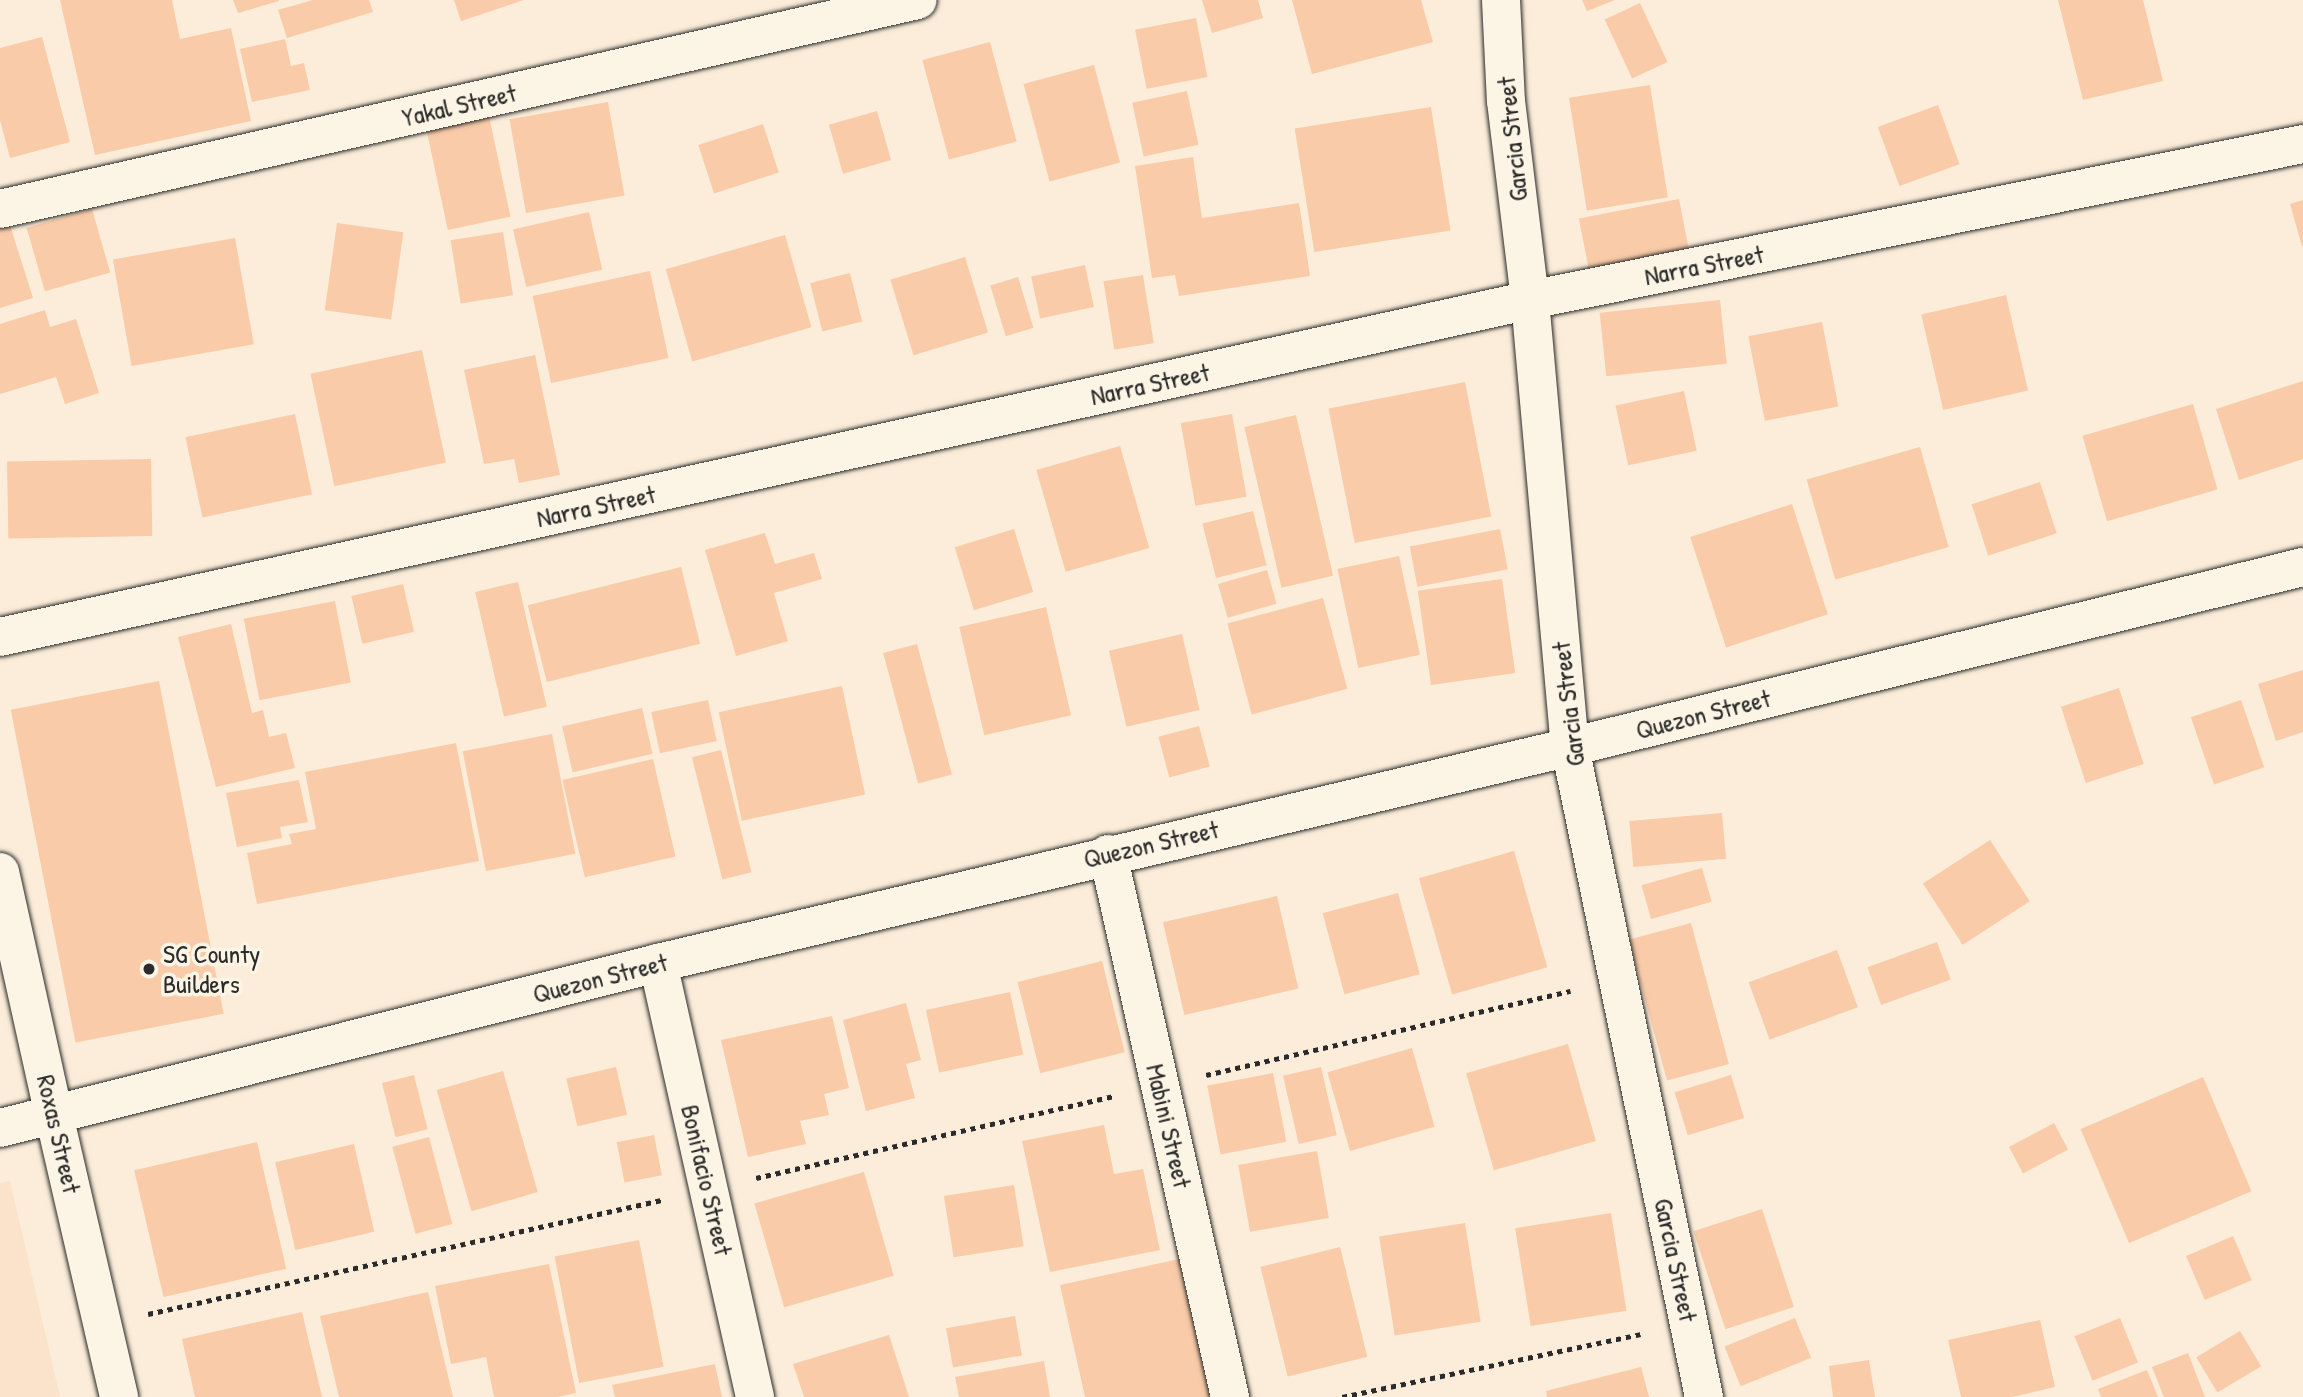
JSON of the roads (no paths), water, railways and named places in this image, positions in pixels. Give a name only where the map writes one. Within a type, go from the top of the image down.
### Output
[{"type":"street","name":"Yakal Street","points":[[0,209],[918,0]]},
{"type":"street","name":"Garcia Street","points":[[1501,0],[1506,101],[1530,300],[1570,747],[1704,1397]]},
{"type":"street","name":"Narra Street","points":[[0,638],[1530,300],[2303,144]]},
{"type":"street","name":"Quezon Street","points":[[0,1128],[657,963],[1108,854],[1570,747],[2303,567]]},
{"type":"street","name":"Mabini Street","points":[[1108,854],[1230,1397]]},
{"type":"street","name":"Roxas Street","points":[[0,872],[119,1397]]},
{"type":"street","name":"Bonifacio Street","points":[[657,963],[755,1397]]},
{"type":"place","name":"SG County Builders","points":[[149,969]]}]
